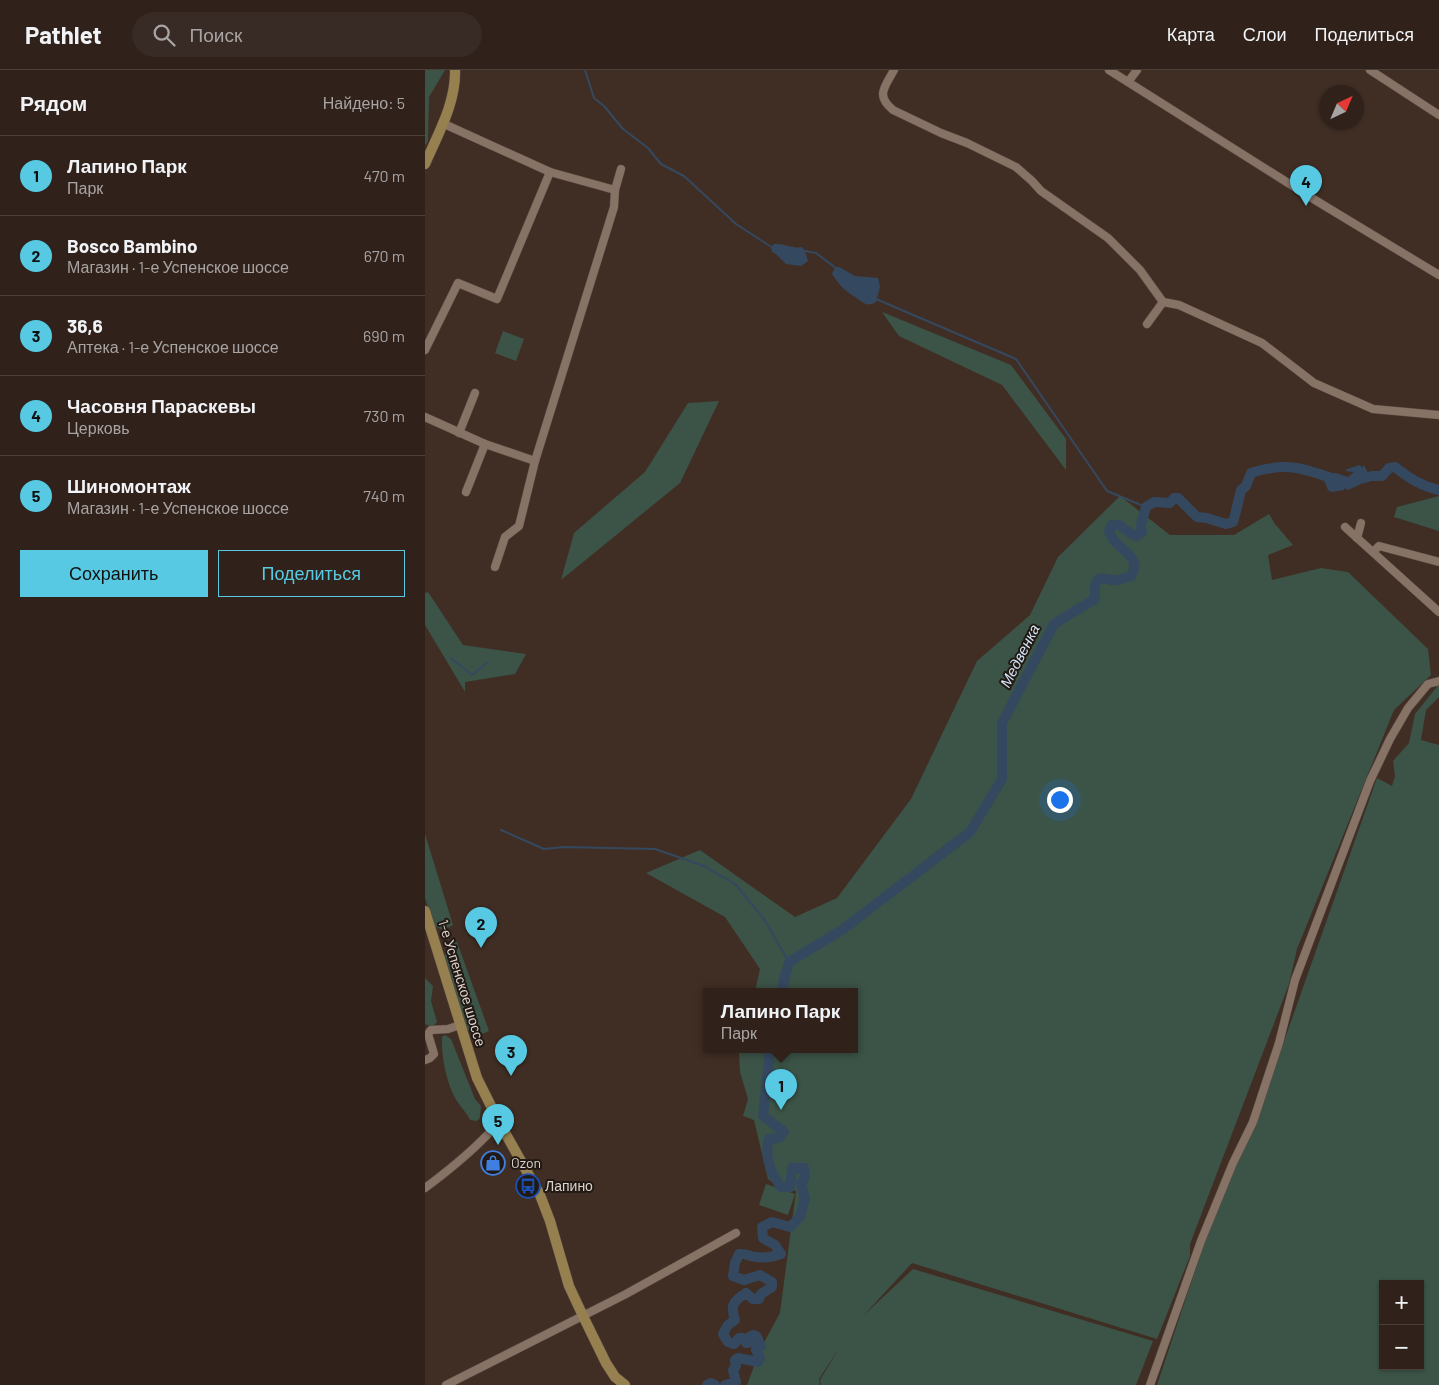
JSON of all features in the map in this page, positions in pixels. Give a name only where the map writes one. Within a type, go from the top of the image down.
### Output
[{"type":"main road","points":[[425,164],[449,108],[455,82],[455,70]]},
{"type":"main road","name":"1-е Успенское шоссе","points":[[425,911],[477,1078],[499,1122],[540,1194],[569,1286],[583,1316],[606,1363],[615,1377],[625,1385]]},
{"type":"street","points":[[894,70],[882,95],[887,105],[893,110],[1016,167],[1041,191],[1107,238],[1140,270],[1163,302],[1179,305],[1262,343],[1314,383],[1373,409],[1439,415]]},
{"type":"street","points":[[1109,70],[1323,205],[1439,275]]},
{"type":"street","points":[[1128,82],[1137,70]]},
{"type":"street","points":[[1370,70],[1439,115]]},
{"type":"street","points":[[442,124],[550,172],[615,190]]},
{"type":"street","points":[[495,567],[505,537],[519,526],[535,461],[614,208],[615,190],[621,169]]},
{"type":"street","points":[[425,350],[458,283],[497,299],[550,172]]},
{"type":"street","points":[[1147,324],[1163,302]]},
{"type":"street","points":[[459,433],[475,393]]},
{"type":"street","points":[[425,418],[485,444],[535,461]]},
{"type":"street","points":[[466,492],[485,444]]},
{"type":"street","points":[[1357,538],[1361,523]]},
{"type":"street","points":[[1345,527],[1439,612]]},
{"type":"street","points":[[1373,552],[1379,546],[1439,562]]},
{"type":"street","points":[[1150,1385],[1201,1241],[1233,1163],[1253,1122],[1279,1043],[1295,980],[1370,781],[1390,739],[1408,708],[1428,684],[1439,681]]},
{"type":"street","points":[[425,1060],[433,1054],[428,1034],[431,1030],[447,1029],[460,1025]]},
{"type":"street","points":[[425,1188],[461,1161],[482,1142],[499,1122]]},
{"type":"street","points":[[446,1385],[583,1316],[736,1233]]},
{"type":"green space","points":[[425,70],[445,70],[429,97],[428,141],[425,146]]},
{"type":"green space","points":[[882,312],[1011,365],[1066,439],[1066,470],[1002,385],[899,336]]},
{"type":"green space","points":[[503,331],[524,339],[516,361],[495,353]]},
{"type":"green space","points":[[719,401],[680,483],[561,580],[574,533],[645,472],[688,403]]},
{"type":"green space","points":[[1120,496],[1170,535],[1234,535],[1269,514],[1293,545],[1268,555],[1272,580],[1321,568],[1348,572],[1428,649],[1431,675],[1394,710],[1297,949],[1289,984],[1190,1244],[1190,1256],[1157,1339],[912,1263],[864,1315],[913,1269],[1153,1341],[1136,1385],[821,1385],[820,1380],[840,1347],[819,1379],[820,1385],[747,1385],[760,1350],[780,1313],[796,1191],[777,1186],[768,1179],[754,1120],[743,1116],[748,1099],[740,1072],[739,1053],[858,1053],[858,988],[756,988],[760,969],[725,917],[646,873],[700,850],[795,917],[837,898],[911,799],[977,661],[1030,615],[1058,557]]},
{"type":"green space","points":[[1439,496],[1439,531],[1394,517],[1397,507]]},
{"type":"green space","points":[[428,592],[463,645],[526,654],[515,674],[465,682],[465,692],[425,625],[425,593]]},
{"type":"green space","points":[[1439,684],[1439,697],[1426,710],[1421,740],[1439,745],[1439,1385],[1157,1385],[1207,1235],[1259,1112],[1377,778],[1392,786],[1395,776],[1393,761],[1409,743],[1415,714]]},
{"type":"green space","points":[[425,834],[453,925],[443,930],[434,926],[425,898]]},
{"type":"green space","points":[[457,942],[489,1031],[483,1034],[474,1033],[466,1029],[444,958],[447,947]]},
{"type":"green space","points":[[425,978],[433,986],[431,1001],[437,1022],[432,1027],[425,1024]]},
{"type":"green space","points":[[445,1035],[451,1039],[475,1099],[481,1106],[480,1118],[477,1121],[470,1120],[451,1089],[443,1053],[442,1037]]},
{"type":"green space","points":[[766,1184],[795,1194],[788,1215],[759,1205]]},
{"type":"water","points":[[774,244],[802,247],[808,261],[801,266],[786,264],[772,252],[771,247]]},
{"type":"water","points":[[835,267],[839,267],[855,276],[878,278],[880,287],[876,302],[865,304],[844,289],[832,274]]},
{"type":"water","points":[[1360,465],[1362,468],[1364,465],[1372,476],[1365,478],[1361,484],[1348,490],[1345,488],[1344,490],[1331,492],[1328,490],[1324,480],[1330,473],[1348,477],[1354,472],[1345,471],[1347,469]]},
{"type":"waterway","points":[[585,70],[594,98],[604,106],[623,129],[648,148],[661,164],[684,176],[736,224],[773,248]]},
{"type":"waterway","points":[[805,251],[816,253],[837,269]]},
{"type":"waterway","points":[[876,299],[1016,359],[1107,491],[1146,507]]},
{"type":"waterway","name":"Медвенка","points":[[1360,479],[1382,476],[1389,468],[1395,467],[1415,481],[1439,490]]},
{"type":"waterway","name":"Медвенка","points":[[782,988],[789,962],[842,930],[970,832],[1002,779],[1002,723],[1054,624],[1095,599],[1095,585],[1099,579],[1117,580],[1131,576],[1134,562],[1112,537],[1109,531],[1112,525],[1119,525],[1136,536],[1142,532],[1141,525],[1146,507],[1154,502],[1170,503],[1174,498],[1178,498],[1197,517],[1226,524],[1233,522],[1241,490],[1246,486],[1251,473],[1264,469],[1297,468],[1340,481]]},
{"type":"waterway","points":[[451,658],[472,675],[488,662]]},
{"type":"waterway","points":[[501,830],[544,849],[564,847],[655,849],[704,866],[735,884],[764,919],[789,962]]},
{"type":"waterway","name":"Медвенка","points":[[725,1385],[736,1382],[733,1370],[736,1366],[735,1360],[738,1358],[758,1362],[760,1358],[756,1350],[761,1346],[754,1335],[751,1336],[751,1342],[746,1343],[743,1338],[739,1338],[734,1344],[728,1342],[723,1334],[728,1325],[735,1320],[733,1311],[735,1301],[746,1293],[753,1299],[759,1299],[761,1294],[772,1287],[772,1282],[760,1275],[744,1280],[733,1276],[735,1263],[739,1254],[754,1257],[772,1257],[781,1254],[775,1245],[763,1238],[762,1227],[772,1222],[790,1227],[800,1217],[805,1199],[801,1183],[805,1177],[804,1168],[792,1168],[790,1187],[781,1187],[769,1164],[767,1152],[769,1139],[779,1138],[784,1132],[763,1116],[770,1053]]},
{"type":"waterway","name":"Медвенка","points":[[707,1385],[711,1383],[715,1385]]},
{"type":"place","name":"Часовня Параскевы","points":[[1306,206]]},
{"type":"place","name":"Bosco Bambino","points":[[481,948]]},
{"type":"place","name":"36,6","points":[[511,1076]]},
{"type":"place","name":"Лапино Парк","points":[[781,1110]]},
{"type":"place","name":"Шиномонтаж","points":[[498,1145]]},
{"type":"place","name":"Ozon","points":[[493,1163]]},
{"type":"place","name":"Лапино","points":[[528,1186]]}]
